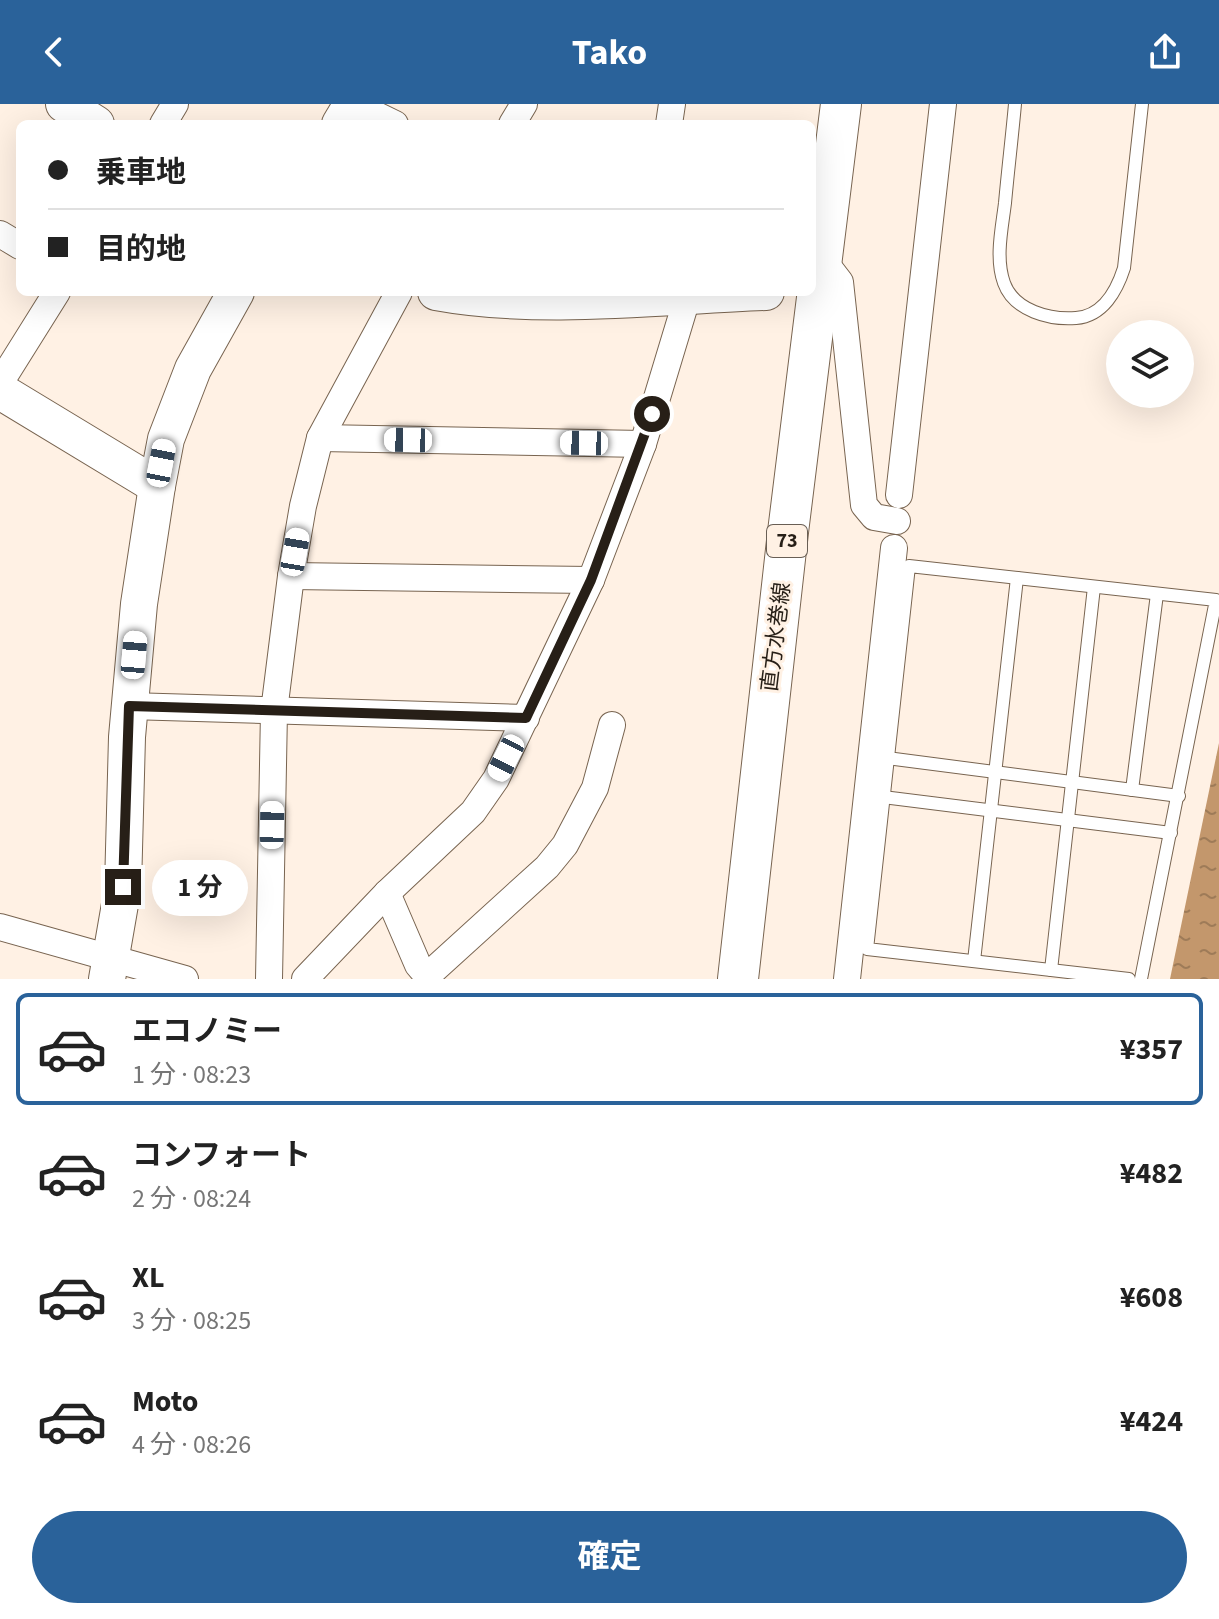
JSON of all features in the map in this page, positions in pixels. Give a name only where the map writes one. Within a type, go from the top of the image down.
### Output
[{"type":"main road","name":"直方水巻線","points":[[817,282],[830,124]]},
{"type":"main road","name":"直方水巻線","points":[[738,979],[815,296]]},
{"type":"street","points":[[64,104],[90,120]]},
{"type":"street","points":[[353,104],[387,120]]},
{"type":"street","points":[[899,495],[943,104]]},
{"type":"street","points":[[817,282],[830,269],[840,282],[864,505],[874,517],[897,521]]},
{"type":"street","points":[[0,383],[54,296]]},
{"type":"street","points":[[110,969],[123,887],[129,706],[139,604],[157,486],[166,439],[193,369],[234,296]]},
{"type":"street","points":[[269,979],[274,711],[303,506],[320,438],[397,296]]},
{"type":"street","points":[[459,296],[571,300],[665,296]]},
{"type":"street","points":[[305,979],[387,893],[473,812],[496,779],[591,580],[643,444],[688,296]]},
{"type":"street","points":[[0,391],[157,486]]},
{"type":"street","points":[[320,438],[643,444]]},
{"type":"street","points":[[847,979],[894,548]]},
{"type":"street","points":[[291,576],[591,580]]},
{"type":"street","points":[[129,706],[526,718]]},
{"type":"street","points":[[387,893],[420,975],[539,875],[565,845],[595,788],[612,725]]},
{"type":"street","points":[[0,927],[110,969],[185,979]]},
{"type":"lane","points":[[1015,104],[999,256],[1004,284],[1030,311],[1056,320],[1082,318],[1104,305],[1117,290],[1124,268],[1142,104]]},
{"type":"lane","points":[[894,548],[899,495]]},
{"type":"lane","points":[[1129,979],[867,949],[909,566],[1216,600],[1141,979]]},
{"type":"lane","points":[[974,961],[1017,578]]},
{"type":"lane","points":[[1051,970],[1094,587]]},
{"type":"lane","points":[[1132,790],[1157,594]]},
{"type":"lane","points":[[887,758],[1179,796]]},
{"type":"lane","points":[[883,797],[1171,833]]},
{"type":"water","points":[[1219,743],[1219,979],[1170,979]]},
{"type":"route","points":[[123,887],[129,706],[526,718],[591,580],[652,414]]}]
